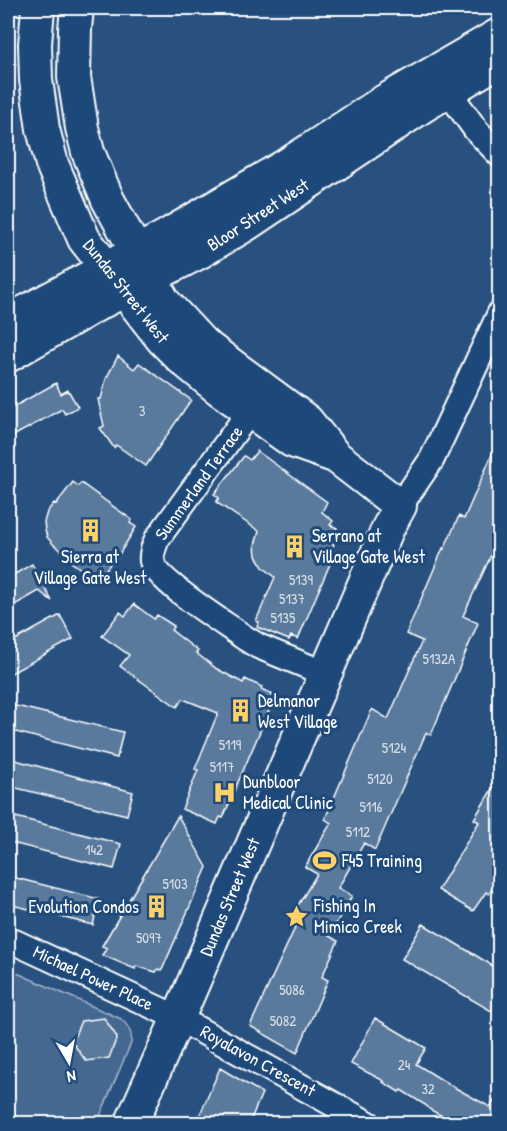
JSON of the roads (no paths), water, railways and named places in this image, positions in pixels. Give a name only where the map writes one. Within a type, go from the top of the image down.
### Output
[{"type":"main road","name":"Dundas Street West","points":[[38,8],[35,44],[39,106],[47,146],[61,189],[84,239],[130,272],[164,302],[194,335],[221,358],[307,421],[335,456],[400,506],[131,1124]]},
{"type":"main road","name":"Dundas Street West","points":[[77,8],[73,55],[82,128],[130,272],[162,339],[181,358],[292,441],[335,456]]},
{"type":"main road","name":"Bloor Street West","points":[[8,356],[257,182],[376,106],[500,34]]},
{"type":"main road","name":"Bloor Street West","points":[[8,321],[130,272],[182,263],[247,224],[447,91],[500,60]]},
{"type":"street","points":[[447,91],[476,130],[500,155]]},
{"type":"street","name":"Dundas Street West","points":[[400,506],[432,459],[493,345],[500,313]]},
{"type":"street","name":"Summerland Terrace","points":[[250,411],[157,539],[152,552],[152,562],[162,577],[245,638],[258,646],[326,674]]},
{"type":"street","name":"Michael Power Place","points":[[8,939],[178,1018]]},
{"type":"street","name":"Royalavon Crescent","points":[[178,1018],[369,1124]]},
{"type":"place","name":"Sierra at Village Gate West","points":[[90,531]]},
{"type":"place","name":"Serrano at Village Gate West","points":[[294,546]]},
{"type":"place","name":"Delmanor West Village","points":[[240,711]]},
{"type":"place","name":"Dunbloor Medical Clinic","points":[[225,792]]},
{"type":"place","name":"F45 Training","points":[[324,861]]},
{"type":"place","name":"Evolution Condos","points":[[157,907]]},
{"type":"place","name":"Fishing In Mimico Creek","points":[[296,916]]}]
